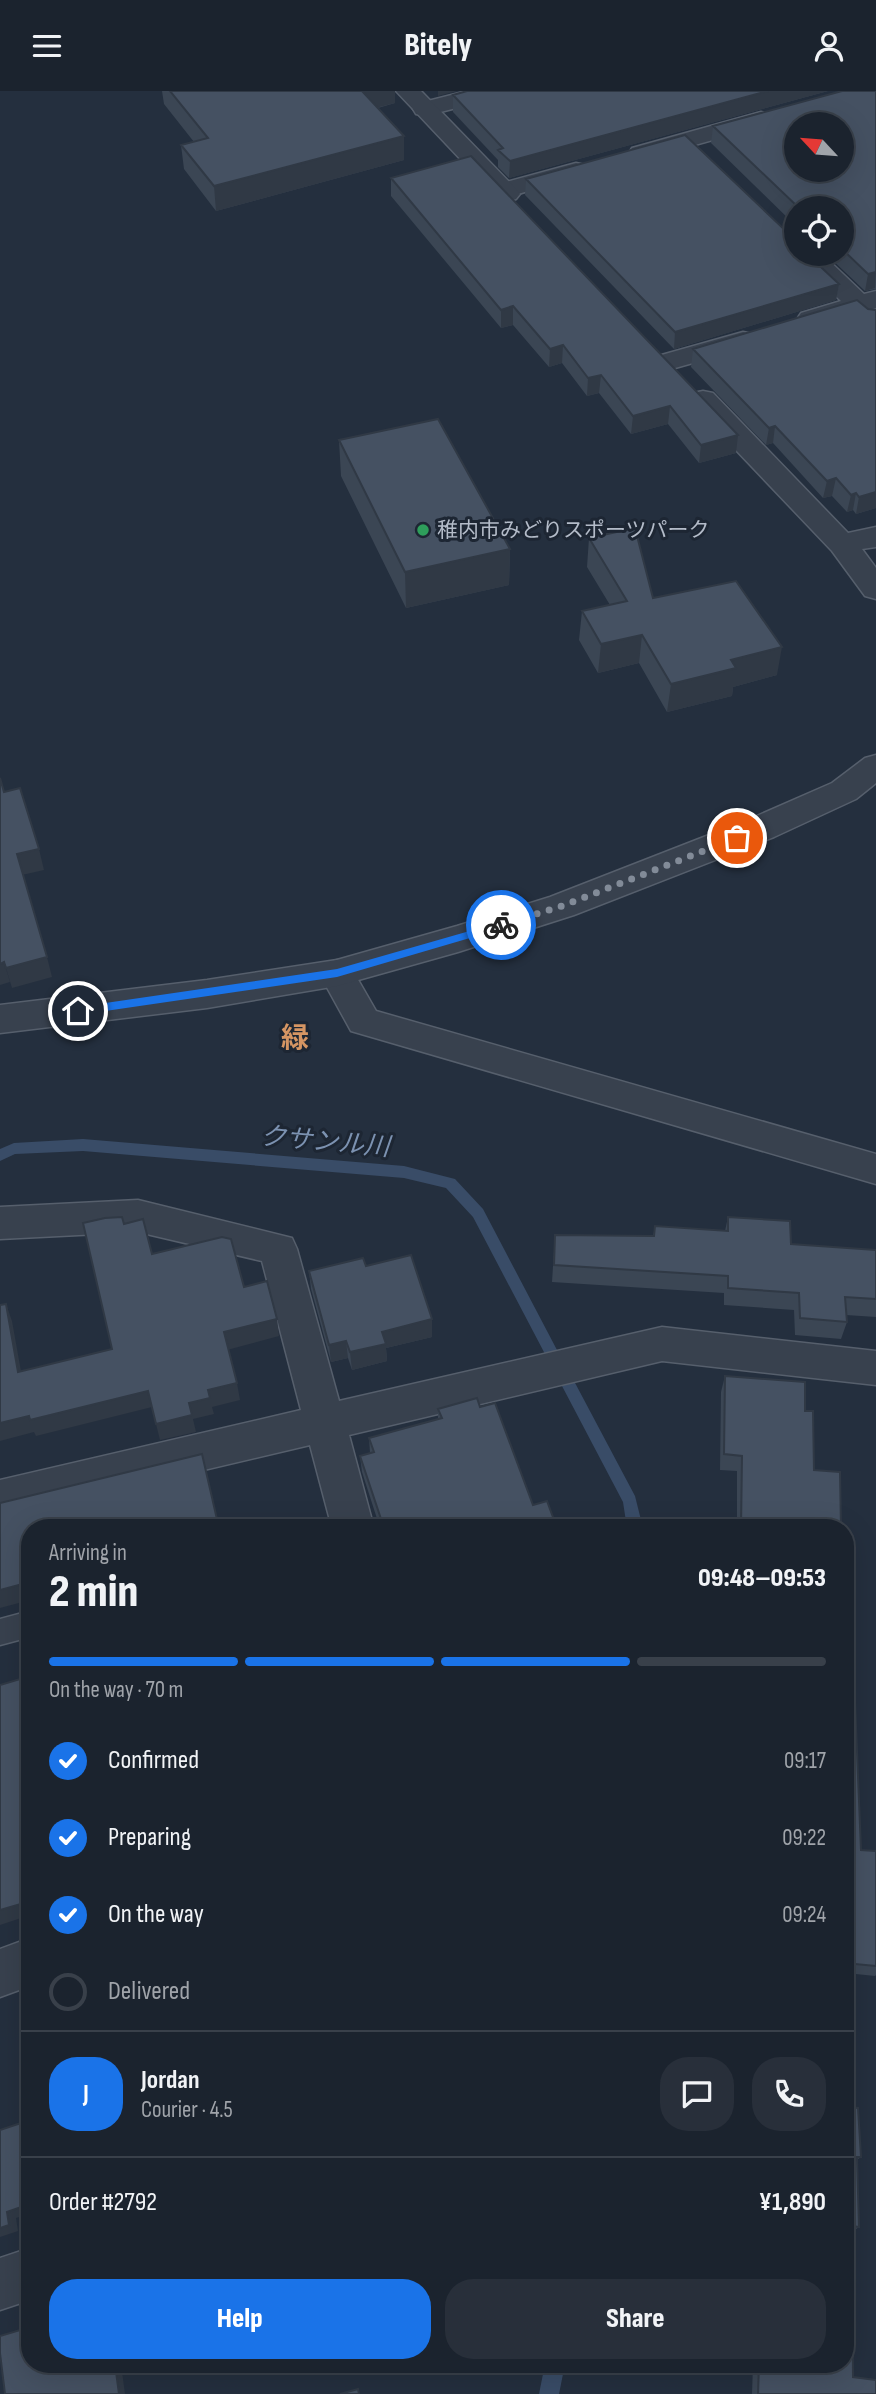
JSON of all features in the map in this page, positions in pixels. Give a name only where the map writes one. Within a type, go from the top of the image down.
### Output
[{"type":"street","points":[[417,100],[495,91]]},
{"type":"street","points":[[417,100],[523,211]]},
{"type":"street","points":[[623,157],[783,113]]},
{"type":"street","points":[[689,139],[709,158]]},
{"type":"street","points":[[503,190],[596,165]]},
{"type":"street","points":[[821,266],[871,308]]},
{"type":"street","points":[[668,362],[776,329],[871,308]]},
{"type":"street","points":[[648,342],[842,544],[876,589]]},
{"type":"street","points":[[842,544],[876,537]]},
{"type":"street","points":[[0,1019],[207,994],[337,973],[562,906],[762,828],[844,791],[876,766]]},
{"type":"street","points":[[337,973],[364,1021],[876,1169]]},
{"type":"street","points":[[0,1223],[138,1216],[278,1249],[350,1519]]},
{"type":"street","points":[[0,1499],[662,1344],[876,1368]]},
{"type":"street","points":[[0,1973],[21,1965]]},
{"type":"street","points":[[0,2284],[21,2277]]},
{"type":"lane","points":[[0,1632],[21,1626]]},
{"type":"building","points":[[170,91],[362,91],[404,136],[214,186],[181,145],[208,138]]},
{"type":"building","points":[[467,91],[768,91],[510,161],[498,150],[503,148],[453,95]]},
{"type":"building","points":[[842,91],[876,91],[876,272],[868,274],[854,261],[854,196],[786,196],[713,126]]},
{"type":"building","points":[[685,135],[784,229],[784,266],[820,266],[839,284],[675,332],[526,179]]},
{"type":"building","points":[[471,156],[738,435],[701,445],[670,406],[633,416],[601,375],[588,378],[563,345],[550,349],[513,306],[501,310],[391,178]]},
{"type":"building","points":[[857,300],[868,309],[876,310],[876,492],[859,497],[856,493],[851,495],[836,478],[827,481],[775,426],[769,428],[693,349]]},
{"type":"building","name":"稚内市みどりスポーツパーク","points":[[438,419],[510,549],[405,572],[339,440]]},
{"type":"building","points":[[635,528],[653,598],[736,581],[782,647],[731,660],[736,668],[671,684],[642,635],[601,644],[582,611],[627,601],[589,538]]},
{"type":"building","points":[[0,778],[4,792],[20,788],[39,849],[17,854],[47,957],[6,968],[4,962],[0,964]]},
{"type":"building","points":[[122,1217],[124,1224],[143,1219],[152,1254],[222,1237],[231,1239],[244,1287],[267,1281],[277,1319],[224,1332],[237,1383],[208,1390],[210,1398],[189,1403],[192,1415],[156,1424],[148,1391],[30,1420],[29,1416],[0,1423],[0,1305],[6,1304],[18,1372],[112,1349],[83,1223]]},
{"type":"building","points":[[728,1217],[790,1221],[791,1244],[876,1250],[876,1299],[845,1297],[847,1322],[800,1318],[799,1293],[728,1288],[728,1276],[554,1265],[555,1235],[654,1236],[655,1226],[728,1231]]},
{"type":"building","points":[[411,1255],[432,1319],[382,1332],[386,1344],[350,1352],[346,1341],[329,1345],[309,1271],[363,1258],[366,1266]]},
{"type":"building","points":[[725,1376],[805,1382],[805,1411],[813,1411],[814,1470],[840,1472],[841,1519],[741,1519],[742,1456],[724,1454]]},
{"type":"building","points":[[477,1398],[480,1407],[495,1403],[533,1505],[547,1501],[554,1519],[381,1519],[360,1456],[374,1452],[369,1438],[442,1418],[438,1409]]},
{"type":"building","points":[[202,1454],[217,1519],[21,1519],[21,1584],[0,1590],[0,1503]]},
{"type":"building","points":[[854,1677],[861,1850],[876,1851],[876,1966],[854,1964]]},
{"type":"building","points":[[21,1679],[21,1904],[0,1910],[0,1685]]},
{"type":"building","points":[[854,2108],[858,2108],[861,2157],[857,2157],[859,2227],[854,2226]]},
{"type":"building","points":[[21,2123],[21,2207],[7,2212],[9,2225],[0,2228],[0,2130]]},
{"type":"building","points":[[21,2330],[21,2373],[116,2373],[119,2394],[5,2394],[0,2336]]},
{"type":"building","points":[[759,2373],[853,2373],[853,2377],[876,2380],[876,2394],[758,2394]]},
{"type":"building","points":[[358,2389],[359,2394],[340,2394]]},
{"type":"waterway","name":"クサンル川","points":[[0,1155],[14,1149],[83,1145],[404,1172],[450,1183],[478,1213],[550,1350]]},
{"type":"waterway","name":"クサンル川","points":[[569,1386],[630,1501],[633,1519]]},
{"type":"waterway","name":"クサンル川","points":[[549,2394],[553,2373]]},
{"type":"way so far","points":[[501,925],[562,906],[737,838]]},
{"type":"place","name":"稚内市みどりスポーツパーク","points":[[423,530]]},
{"type":"district","name":"緑","points":[[295,1037]]},
{"type":"route","points":[[78,1011],[337,973],[501,925]]}]
